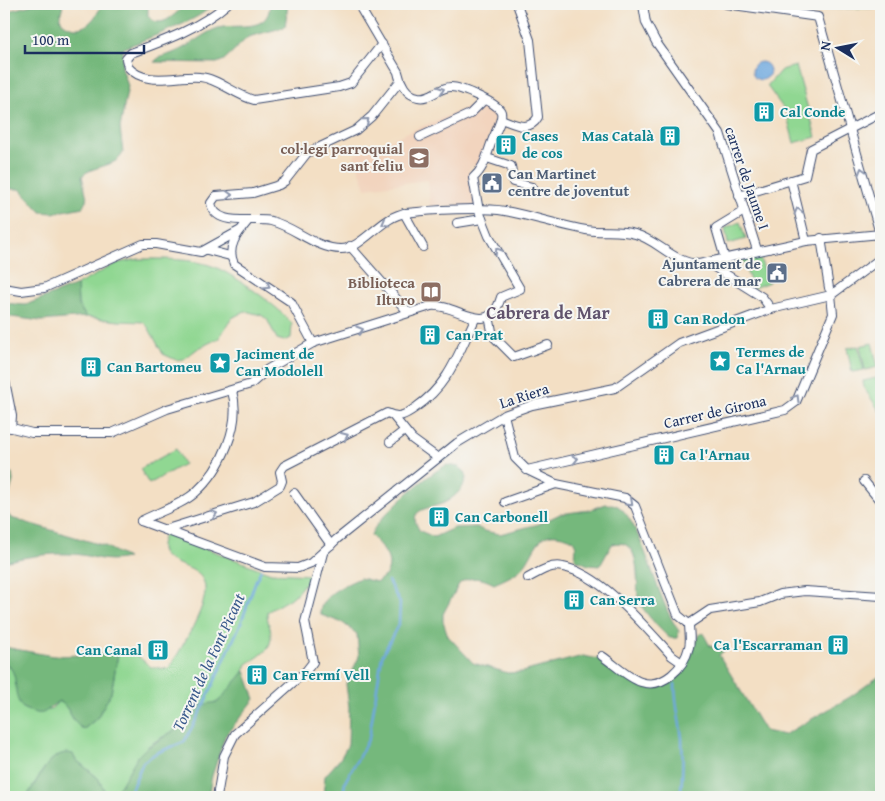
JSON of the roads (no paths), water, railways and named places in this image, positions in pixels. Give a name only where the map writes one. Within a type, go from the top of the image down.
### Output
[{"type":"street","points":[[227,4],[219,11],[172,39],[131,53],[126,59],[128,68],[138,75],[151,79],[202,77],[217,82],[241,97],[254,100],[339,87],[351,83],[382,44]]},
{"type":"street","points":[[4,376],[12,416],[7,427],[32,433],[112,432],[167,409],[251,384],[268,368],[313,343],[369,327],[408,312],[441,305],[475,319],[485,318],[489,316],[499,303],[501,297],[520,289],[491,240],[480,215],[473,178],[483,170],[501,119],[498,108],[461,89],[451,87],[419,98],[411,94],[400,81],[398,72],[358,4]]},
{"type":"street","points":[[501,119],[527,127],[534,124],[538,117],[530,40],[517,4]]},
{"type":"street","name":"carrer de Jaume I","points":[[644,4],[646,24],[656,42],[720,133],[758,250]]},
{"type":"street","points":[[457,223],[480,215],[502,211],[586,230],[628,232],[640,235],[684,262],[708,263],[758,250],[821,238],[881,236],[818,18],[726,4]]},
{"type":"street","points":[[400,81],[372,116],[356,130],[307,153],[285,181],[279,185],[253,193],[216,196],[211,202],[212,209],[218,214],[248,221],[271,221],[319,244],[342,249],[360,241],[381,223],[404,213],[466,211],[480,215]]},
{"type":"street","points":[[420,137],[470,114],[484,100]]},
{"type":"street","points":[[739,196],[805,176],[811,149],[881,113]]},
{"type":"street","points":[[487,158],[511,166],[512,182],[532,187]]},
{"type":"street","points":[[791,180],[806,241]]},
{"type":"street","points":[[725,259],[716,228],[744,210]]},
{"type":"street","points":[[404,213],[423,247]]},
{"type":"street","points":[[248,221],[239,231],[232,244],[230,256],[234,264],[291,302],[313,343]]},
{"type":"street","points":[[4,288],[21,290],[44,288],[142,244],[156,244],[201,252],[239,231]]},
{"type":"street","name":"Carrer de Girona","points":[[527,470],[785,410],[796,402],[833,314],[821,238]]},
{"type":"street","points":[[350,246],[408,312]]},
{"type":"street","points":[[207,250],[230,256]]},
{"type":"street","name":"La Riera","points":[[232,391],[234,398],[231,437],[212,474],[189,497],[141,520],[265,567],[298,568],[311,563],[457,443],[504,415],[532,404],[615,388],[679,343],[771,309],[830,291],[880,258]]},
{"type":"street","points":[[708,263],[762,297],[771,309]]},
{"type":"street","points":[[489,316],[493,336],[514,357],[548,345]]},
{"type":"street","points":[[394,417],[403,416],[439,389],[449,376],[475,319]]},
{"type":"street","points":[[167,529],[254,502],[280,486],[282,481],[280,472],[284,466],[387,413],[394,417],[404,431],[438,458]]},
{"type":"street","points":[[504,415],[515,458],[527,470],[556,484],[625,498],[635,506],[678,615],[688,624],[689,648],[682,663],[674,674],[650,684],[639,681],[602,656]]},
{"type":"street","points":[[390,442],[404,431]]},
{"type":"street","points":[[864,481],[881,502]]},
{"type":"street","points":[[506,502],[556,484]]},
{"type":"street","points":[[294,493],[331,545]]},
{"type":"street","points":[[217,797],[224,756],[235,734],[306,671],[313,662],[306,622],[323,553]]},
{"type":"street","points":[[528,578],[544,568],[563,567],[583,575],[613,595],[672,656],[682,663]]},
{"type":"street","points":[[688,624],[710,610],[760,602],[780,594],[805,591],[881,596]]},
{"type":"water","points":[[757,62],[765,62],[770,67],[768,78],[757,80],[752,75],[752,67]]},
{"type":"waterway","name":"Torrent de la Font Picant","points":[[128,797],[143,762],[156,753],[184,742],[202,709],[241,623],[261,570]]},
{"type":"waterway","points":[[343,797],[345,782],[369,738],[382,656],[399,623],[400,603],[388,581]]},
{"type":"waterway","points":[[675,684],[682,739],[682,783],[680,797]]},
{"type":"place","name":"Cal Conde","points":[[764,112]]},
{"type":"place","name":"Mas Català","points":[[670,136]]},
{"type":"place","name":"Cases de cos","points":[[506,145]]},
{"type":"place","name":"col·legi parroquial sant feliu","points":[[419,158]]},
{"type":"place","name":"Can Martinet centre de joventut","points":[[492,183]]},
{"type":"place","name":"Ajuntament de Cabrera de mar","points":[[777,273]]},
{"type":"place","name":"Biblioteca Ilturo","points":[[431,292]]},
{"type":"place","name":"Can Rodon","points":[[658,319]]},
{"type":"place","name":"Can Prat","points":[[430,335]]},
{"type":"place","name":"Termes de Ca l'Arnau","points":[[720,361]]},
{"type":"place","name":"Jaciment de Can Modolell","points":[[220,363]]},
{"type":"place","name":"Can Bartomeu","points":[[91,367]]},
{"type":"place","name":"Ca l'Arnau","points":[[664,455]]},
{"type":"place","name":"Can Carbonell","points":[[439,517]]},
{"type":"place","name":"Can Serra","points":[[574,600]]},
{"type":"place","name":"Ca l'Escarraman","points":[[838,645]]},
{"type":"place","name":"Can Canal","points":[[158,650]]},
{"type":"place","name":"Can Fermí Vell","points":[[257,675]]},
{"type":"district","name":"Cabrera de Mar","points":[[548,313]]}]
